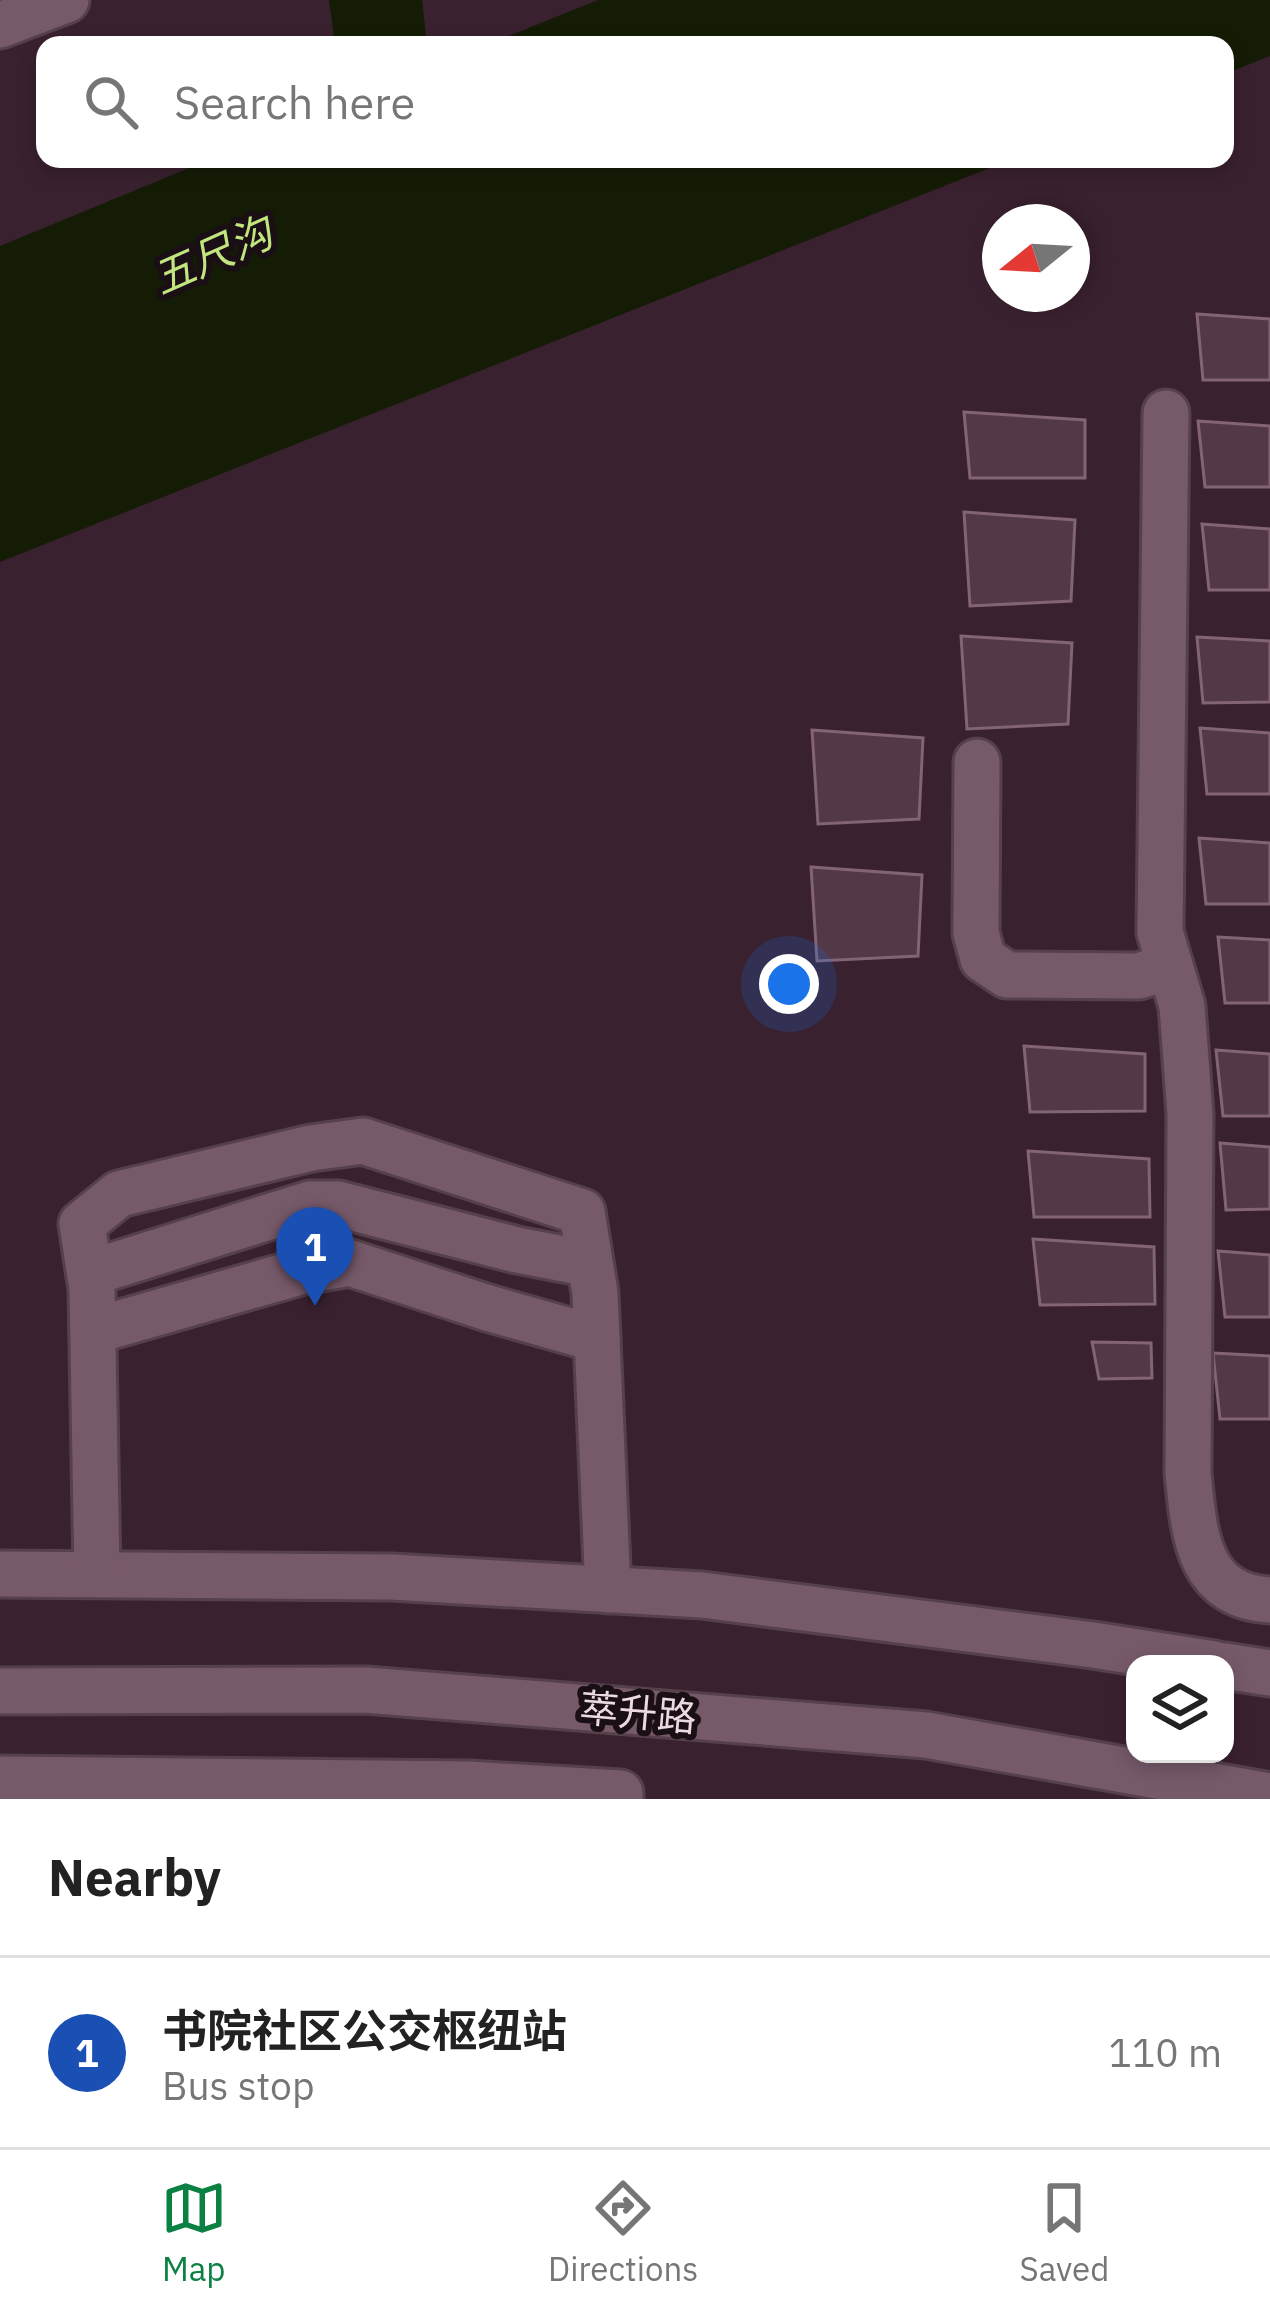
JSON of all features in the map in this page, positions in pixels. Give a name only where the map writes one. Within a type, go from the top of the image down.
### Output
[{"type":"street","points":[[0,25],[66,0]]},
{"type":"street","points":[[1166,413],[1160,932],[1182,1006],[1190,1114],[1188,1472],[1193,1523],[1204,1560],[1226,1590],[1270,1600]]},
{"type":"street","points":[[977,762],[976,933],[983,959],[1007,975],[1139,976],[1170,966]]},
{"type":"street","points":[[97,1574],[93,1331],[82,1224],[119,1194],[311,1148],[363,1142],[582,1212],[596,1293],[608,1590]]},
{"type":"street","points":[[90,1273],[310,1204],[338,1204],[590,1264]]},
{"type":"street","points":[[93,1331],[303,1271],[350,1263],[597,1339]]},
{"type":"street","points":[[0,1574],[392,1577],[702,1595],[1154,1655]]},
{"type":"street","points":[[1234,1667],[1270,1673]]},
{"type":"street","name":"萃升路","points":[[0,1690],[367,1690],[902,1733],[1270,1796]]},
{"type":"street","points":[[0,1779],[469,1784],[620,1793],[620,1799]]},
{"type":"water","points":[[329,0],[422,0],[426,36],[334,36]]},
{"type":"water","points":[[598,0],[1270,0],[1270,56],[1234,70],[1234,36],[508,36]]},
{"type":"water","name":"五尺沟","points":[[189,168],[989,168],[0,562],[0,246]]},
{"type":"building","points":[[1197,314],[1270,319],[1270,380],[1203,380]]},
{"type":"building","points":[[964,412],[1085,420],[1085,478],[970,478]]},
{"type":"building","points":[[1198,421],[1270,426],[1270,487],[1205,487]]},
{"type":"building","points":[[964,512],[1075,520],[1071,601],[970,606]]},
{"type":"building","points":[[1202,524],[1270,529],[1270,590],[1209,590]]},
{"type":"building","points":[[961,636],[1072,643],[1068,724],[967,729]]},
{"type":"building","points":[[1197,637],[1270,641],[1270,702],[1203,703]]},
{"type":"building","points":[[1200,728],[1270,733],[1270,794],[1207,794]]},
{"type":"building","points":[[812,730],[923,738],[919,819],[818,824]]},
{"type":"building","points":[[1199,838],[1270,843],[1270,904],[1206,904]]},
{"type":"building","points":[[811,867],[922,875],[918,956],[817,961]]},
{"type":"building","points":[[1218,937],[1270,940],[1270,1003],[1225,1003]]},
{"type":"building","points":[[1024,1046],[1145,1054],[1145,1111],[1030,1112]]},
{"type":"building","points":[[1216,1050],[1270,1054],[1270,1116],[1223,1116]]},
{"type":"building","points":[[1220,1143],[1270,1147],[1270,1209],[1226,1210]]},
{"type":"building","points":[[1028,1151],[1149,1159],[1150,1217],[1034,1217]]},
{"type":"building","points":[[1033,1239],[1154,1247],[1155,1304],[1040,1305]]},
{"type":"building","points":[[1218,1251],[1270,1255],[1270,1317],[1225,1317]]},
{"type":"building","points":[[1092,1342],[1151,1343],[1152,1378],[1099,1379]]},
{"type":"building","points":[[1213,1353],[1270,1356],[1270,1419],[1220,1419]]},
{"type":"place","name":"书院社区公交枢纽站","points":[[315,1306]]}]
